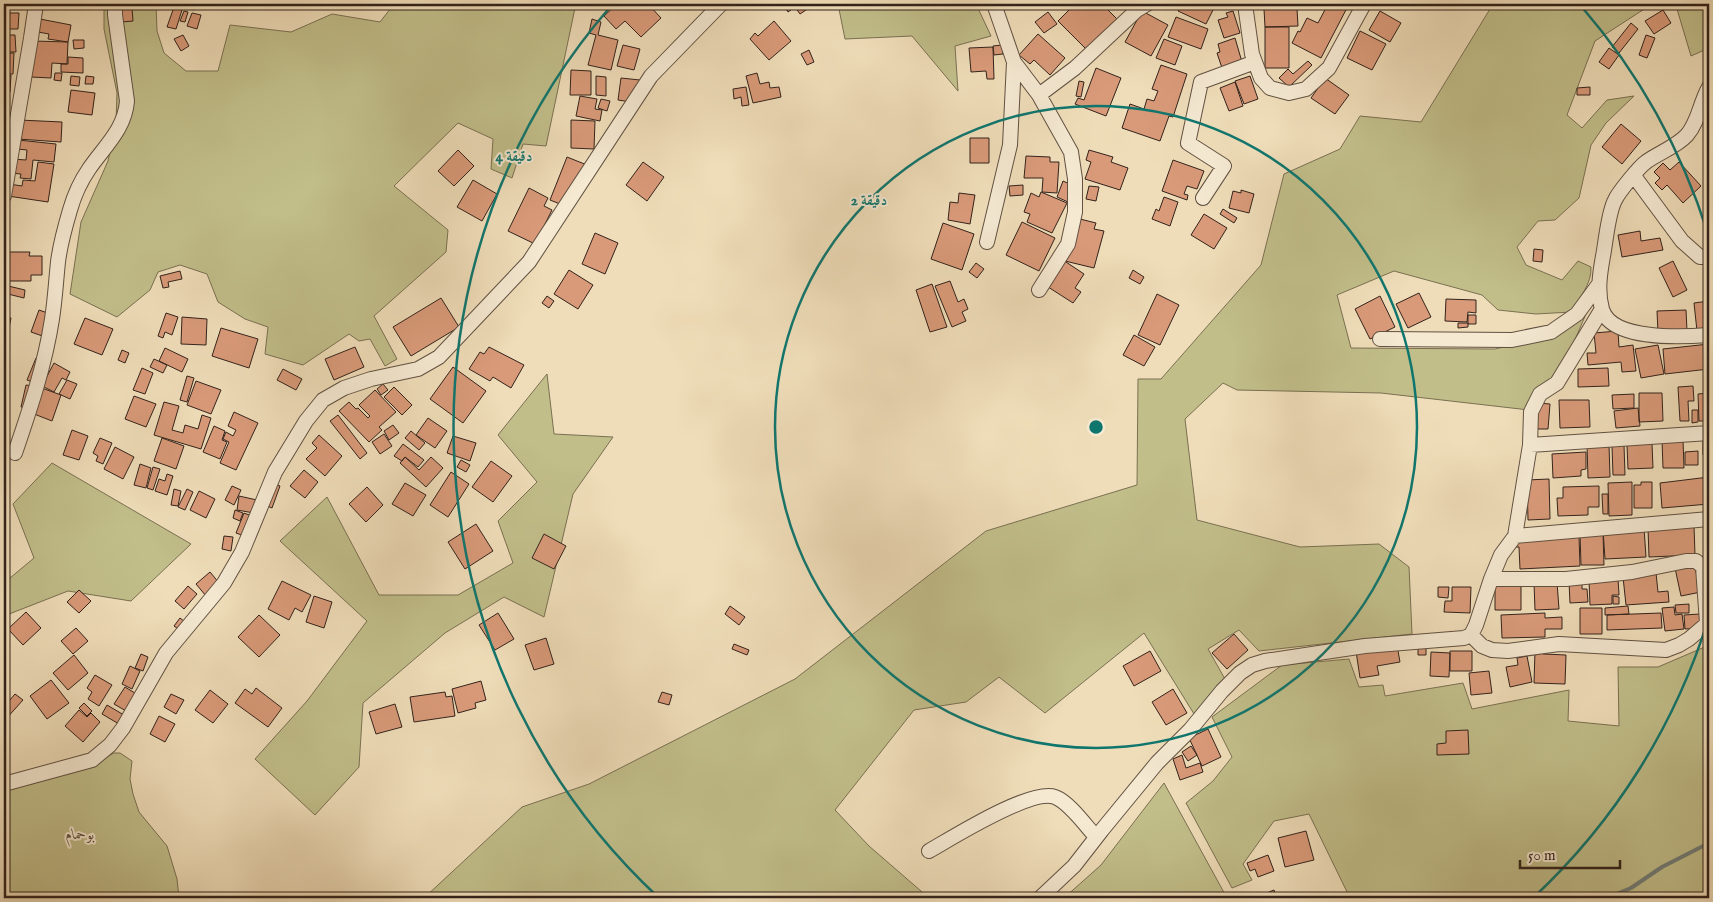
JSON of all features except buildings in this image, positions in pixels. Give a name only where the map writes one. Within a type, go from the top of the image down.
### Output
[{"type":"street","points":[[4,196],[36,4]]},
{"type":"street","points":[[15,454],[34,399],[42,366],[52,318],[58,260],[70,210],[78,188],[116,133],[126,115],[128,101],[115,16],[115,4]]},
{"type":"street","points":[[4,784],[92,760],[110,745],[123,728],[166,652],[224,583],[242,552],[275,472],[306,420],[323,400],[344,388],[371,379],[418,369],[439,357],[529,262],[651,76],[721,4]]},
{"type":"street","points":[[994,4],[1014,62],[1039,95],[1071,152],[1075,179],[1075,212],[1068,244],[1039,290]]},
{"type":"street","points":[[1039,95],[1075,68],[1137,10],[1147,4]]},
{"type":"street","points":[[1245,4],[1252,54],[1261,78],[1270,88],[1289,93],[1306,89],[1329,68],[1364,4]]},
{"type":"street","points":[[987,242],[1010,145],[1014,62]]},
{"type":"street","points":[[1203,198],[1224,166],[1188,143],[1201,82],[1255,62]]},
{"type":"street","points":[[1709,87],[1698,117],[1686,136],[1644,163],[1614,200],[1599,284],[1604,314],[1617,327],[1673,338],[1709,335]]},
{"type":"street","points":[[1634,176],[1682,241],[1700,257],[1709,257]]},
{"type":"street","points":[[1380,339],[1512,340],[1551,332],[1577,314],[1599,284]]},
{"type":"street","points":[[1040,898],[1074,866],[1157,763],[1190,730],[1222,691],[1252,665],[1265,661],[1365,646],[1464,638],[1471,635],[1501,555],[1515,536],[1530,444],[1531,412],[1540,394],[1556,383],[1602,309]]},
{"type":"street","points":[[1530,444],[1709,433]]},
{"type":"street","points":[[1515,536],[1709,519]]},
{"type":"street","points":[[1471,635],[1482,646],[1492,650],[1558,644],[1666,650],[1689,639],[1703,629],[1708,622],[1703,567],[1696,562],[1686,561],[1632,572],[1566,579],[1491,579]]},
{"type":"street","points":[[929,851],[978,823],[1026,800],[1044,795],[1055,796],[1065,802],[1096,837]]},
{"type":"green space","points":[[104,4],[156,4],[157,31],[164,53],[186,71],[218,71],[230,25],[291,32],[332,14],[380,22],[394,4],[482,4],[485,8],[500,4],[572,4],[575,8],[546,146],[523,144],[512,178],[491,169],[493,139],[458,123],[394,186],[448,230],[446,252],[374,316],[397,359],[385,366],[370,339],[359,341],[349,334],[303,365],[265,354],[268,327],[245,319],[218,302],[207,274],[180,265],[158,272],[150,290],[117,317],[70,294],[81,222],[108,161],[116,123],[117,93],[104,29]]},
{"type":"green space","points":[[838,4],[976,4],[991,36],[955,46],[958,91],[912,36],[845,39]]},
{"type":"green space","points":[[1493,4],[1652,4],[1595,41],[1567,115],[1582,128],[1607,100],[1634,96],[1606,123],[1591,145],[1579,198],[1555,220],[1538,221],[1517,247],[1526,265],[1562,280],[1578,261],[1591,267],[1591,273],[1584,291],[1571,312],[1536,314],[1498,310],[1482,295],[1394,271],[1337,295],[1351,348],[1495,349],[1529,341],[1592,300],[1568,356],[1529,410],[1381,393],[1237,390],[1223,383],[1185,419],[1197,520],[1300,547],[1379,544],[1409,567],[1412,634],[1259,651],[1239,630],[1208,649],[1225,679],[1194,714],[1144,633],[1045,713],[999,677],[966,702],[914,710],[835,810],[869,846],[929,898],[424,898],[522,807],[589,784],[795,679],[986,531],[1137,485],[1138,379],[1161,379],[1261,265],[1284,174],[1340,149],[1360,116],[1421,122]]},
{"type":"green space","points":[[1653,4],[1709,4],[1709,48],[1691,56],[1677,9]]},
{"type":"green space","points":[[547,374],[554,434],[613,437],[573,494],[544,617],[504,597],[445,633],[363,703],[359,767],[315,815],[255,759],[307,701],[367,621],[280,541],[327,497],[379,595],[458,595],[513,563],[498,521],[537,482],[498,435]]},
{"type":"green space","points":[[52,463],[191,544],[131,601],[68,591],[4,616],[4,583],[34,558],[13,504]]},
{"type":"green space","points":[[1707,646],[1709,652],[1709,898],[1350,898],[1309,814],[1274,821],[1243,864],[1252,880],[1232,888],[1186,803],[1213,781],[1232,757],[1212,717],[1282,665],[1349,659],[1359,687],[1383,685],[1385,696],[1463,683],[1472,709],[1569,690],[1568,721],[1619,726],[1618,667],[1658,667]]},
{"type":"green space","name":"بوحمام","points":[[114,753],[120,753],[132,761],[130,779],[139,812],[167,846],[177,879],[179,898],[4,898],[4,856],[6,855],[4,851],[4,790],[80,770]]},
{"type":"green space","points":[[1164,783],[1227,898],[1064,898],[1101,865]]},
{"type":"waterway","points":[[1607,898],[1631,888],[1662,867],[1709,843]]}]
